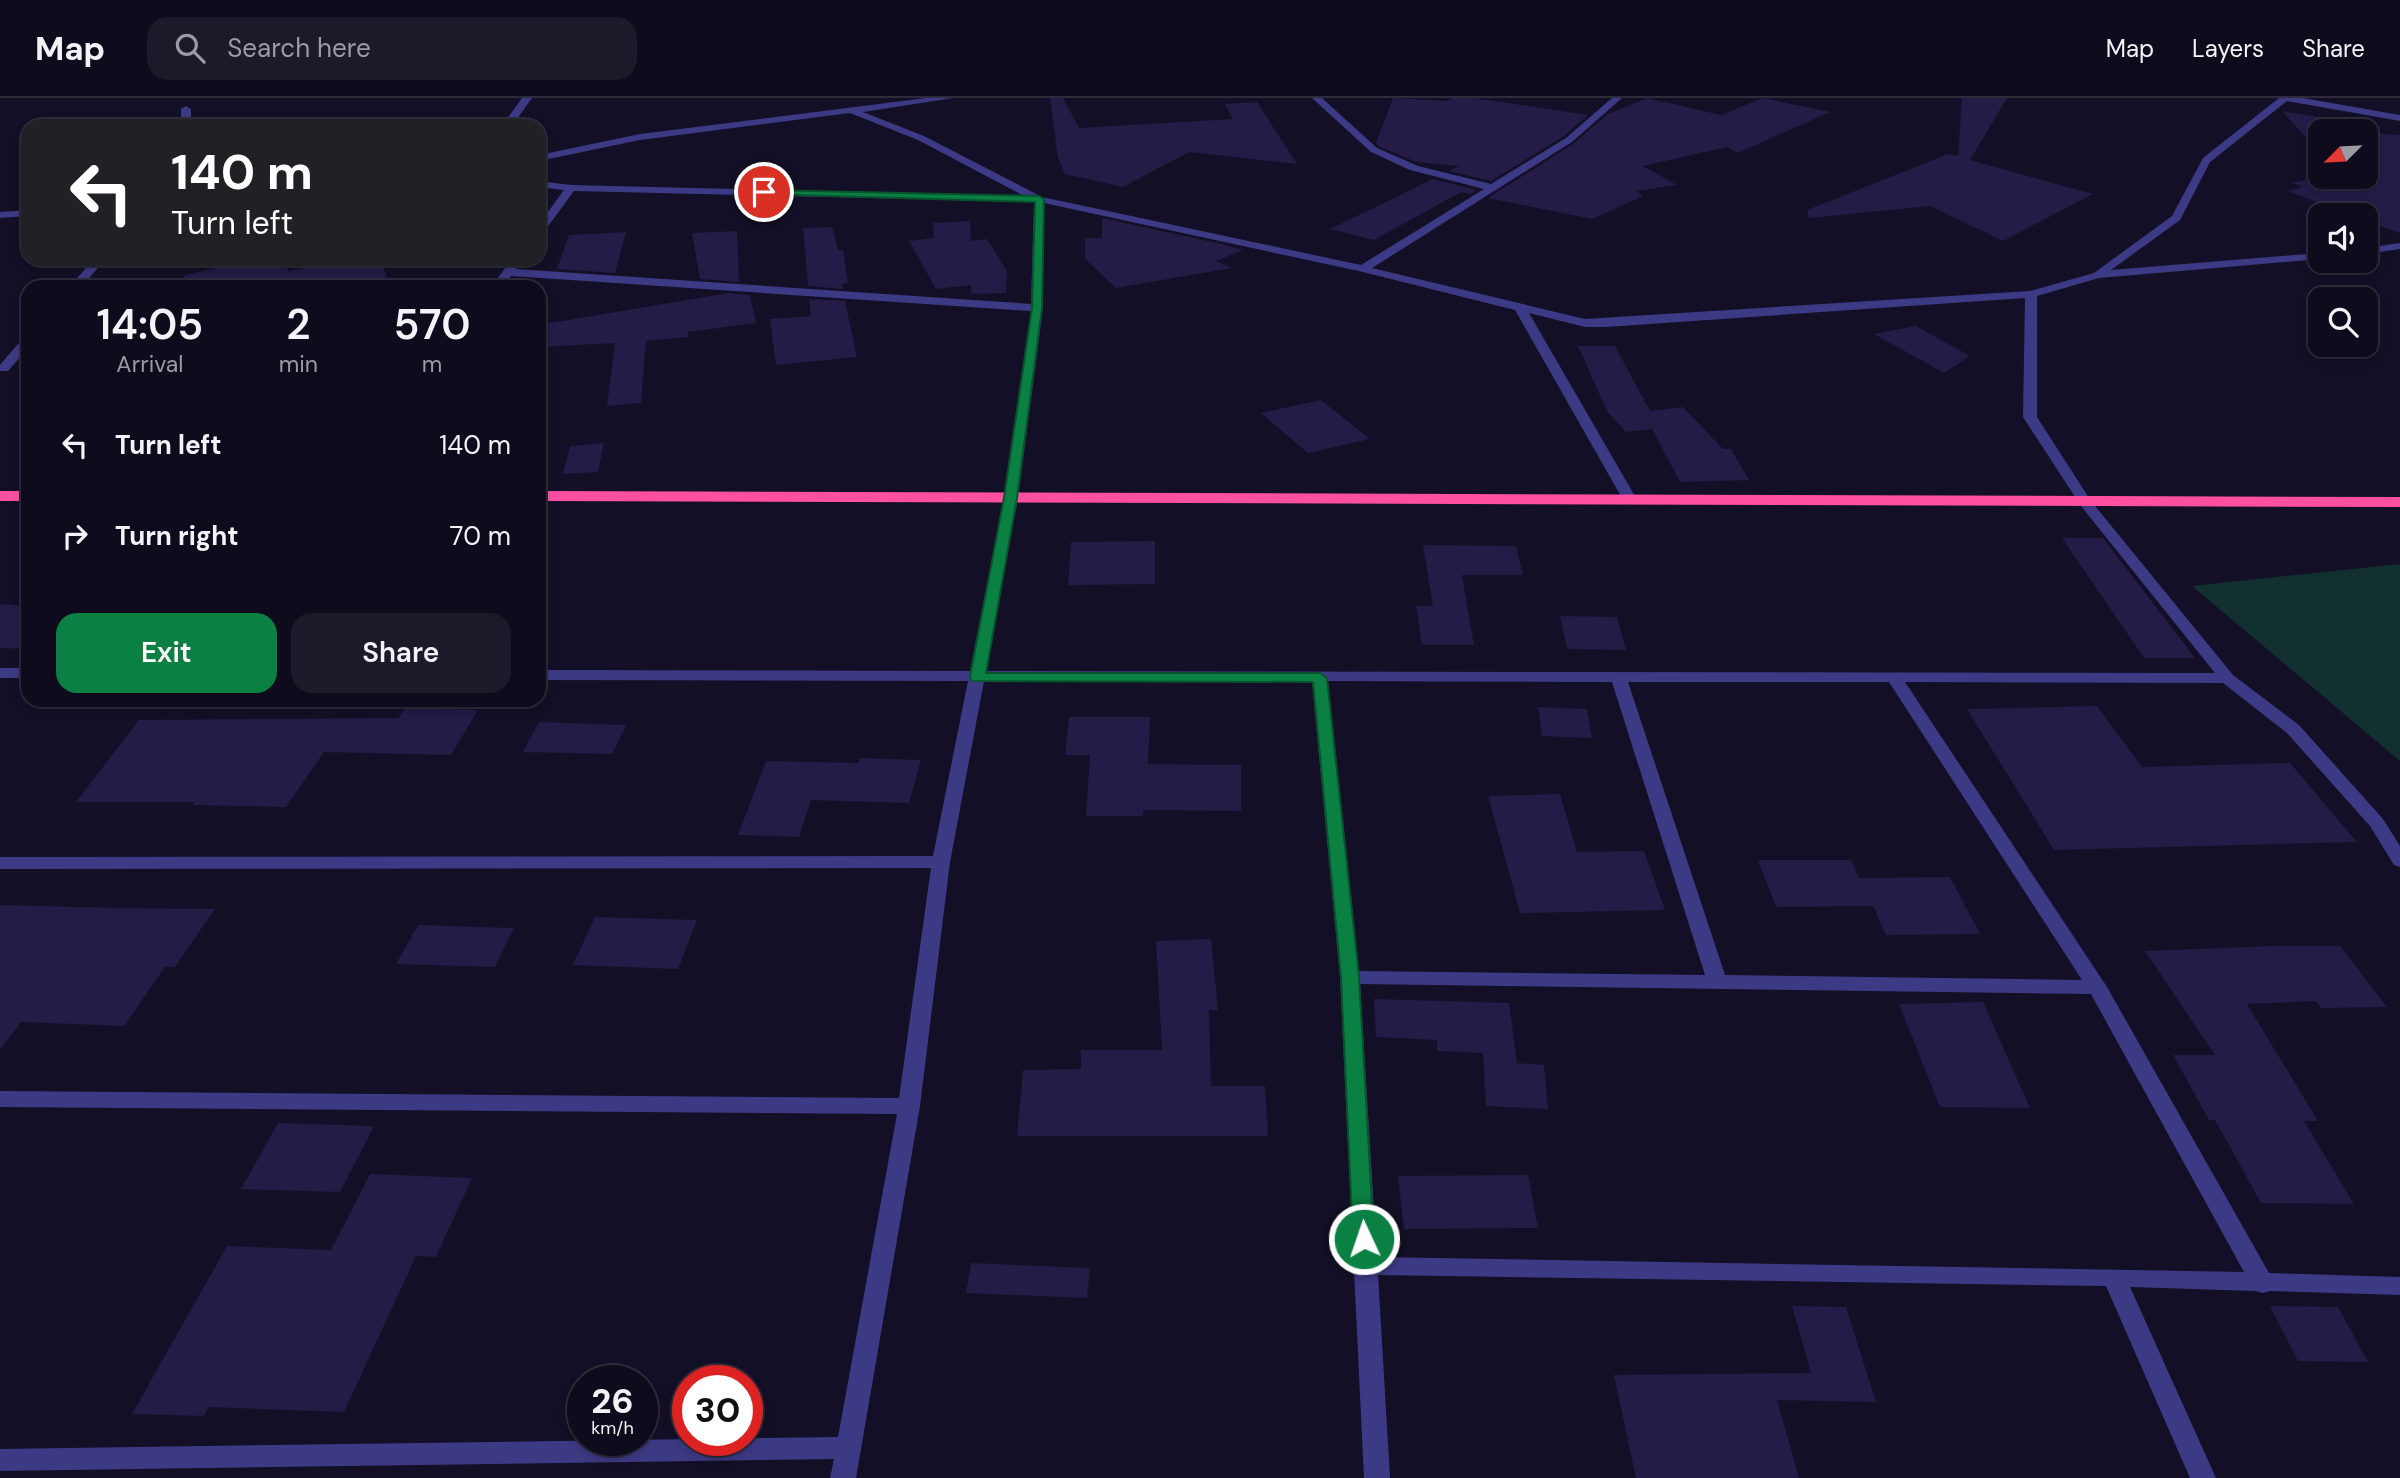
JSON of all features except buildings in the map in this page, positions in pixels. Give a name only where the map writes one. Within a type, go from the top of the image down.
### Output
[{"type":"highway","points":[[0,496],[21,496]]},
{"type":"highway","points":[[546,496],[2400,502]]},
{"type":"street","points":[[512,119],[527,98]]},
{"type":"street","points":[[546,157],[640,137],[948,98]]},
{"type":"street","points":[[1317,98],[1374,150],[1414,168],[1493,188]]},
{"type":"street","points":[[1363,269],[1569,141],[1617,98]]},
{"type":"street","points":[[2098,275],[2176,218],[2206,160],[2286,98],[2400,117]]},
{"type":"street","points":[[186,109],[186,119]]},
{"type":"street","points":[[853,111],[921,138],[1039,199]]},
{"type":"street","points":[[546,185],[571,188],[1039,199],[1363,269],[1585,323],[2031,295],[2098,275],[2308,257]]},
{"type":"street","points":[[546,222],[571,188]]},
{"type":"street","points":[[843,1478],[909,1106],[941,862],[1011,498],[1037,308],[1039,199]]},
{"type":"street","points":[[0,215],[21,214]]},
{"type":"street","points":[[2378,249],[2400,246]]},
{"type":"street","points":[[81,280],[94,266]]},
{"type":"street","points":[[503,280],[513,266]]},
{"type":"street","points":[[509,272],[1037,308]]},
{"type":"street","points":[[2031,295],[2031,417],[2086,503],[2227,678],[2293,729],[2377,823],[2400,861]]},
{"type":"street","points":[[1519,306],[1629,498]]},
{"type":"street","points":[[21,348],[4,368],[21,365]]},
{"type":"street","points":[[0,673],[21,673]]},
{"type":"street","points":[[546,676],[2227,678]]},
{"type":"street","points":[[1320,678],[1350,977],[1377,1478]]},
{"type":"street","points":[[1619,678],[1717,982]]},
{"type":"street","points":[[1894,678],[2097,987],[2263,1284]]},
{"type":"street","points":[[0,863],[941,862]]},
{"type":"street","points":[[1350,977],[2097,987]]},
{"type":"street","points":[[0,1099],[909,1106]]},
{"type":"street","points":[[1365,1266],[2114,1277],[2263,1284],[2400,1286]]},
{"type":"street","points":[[2114,1277],[2203,1478]]},
{"type":"street","points":[[0,1460],[848,1448]]},
{"type":"green space","points":[[2400,564],[2400,761],[2192,586]]},
{"type":"route","points":[[764,192],[1039,199],[1037,308],[1011,498],[977,677],[1320,678],[1350,977],[1364,1239]]}]
